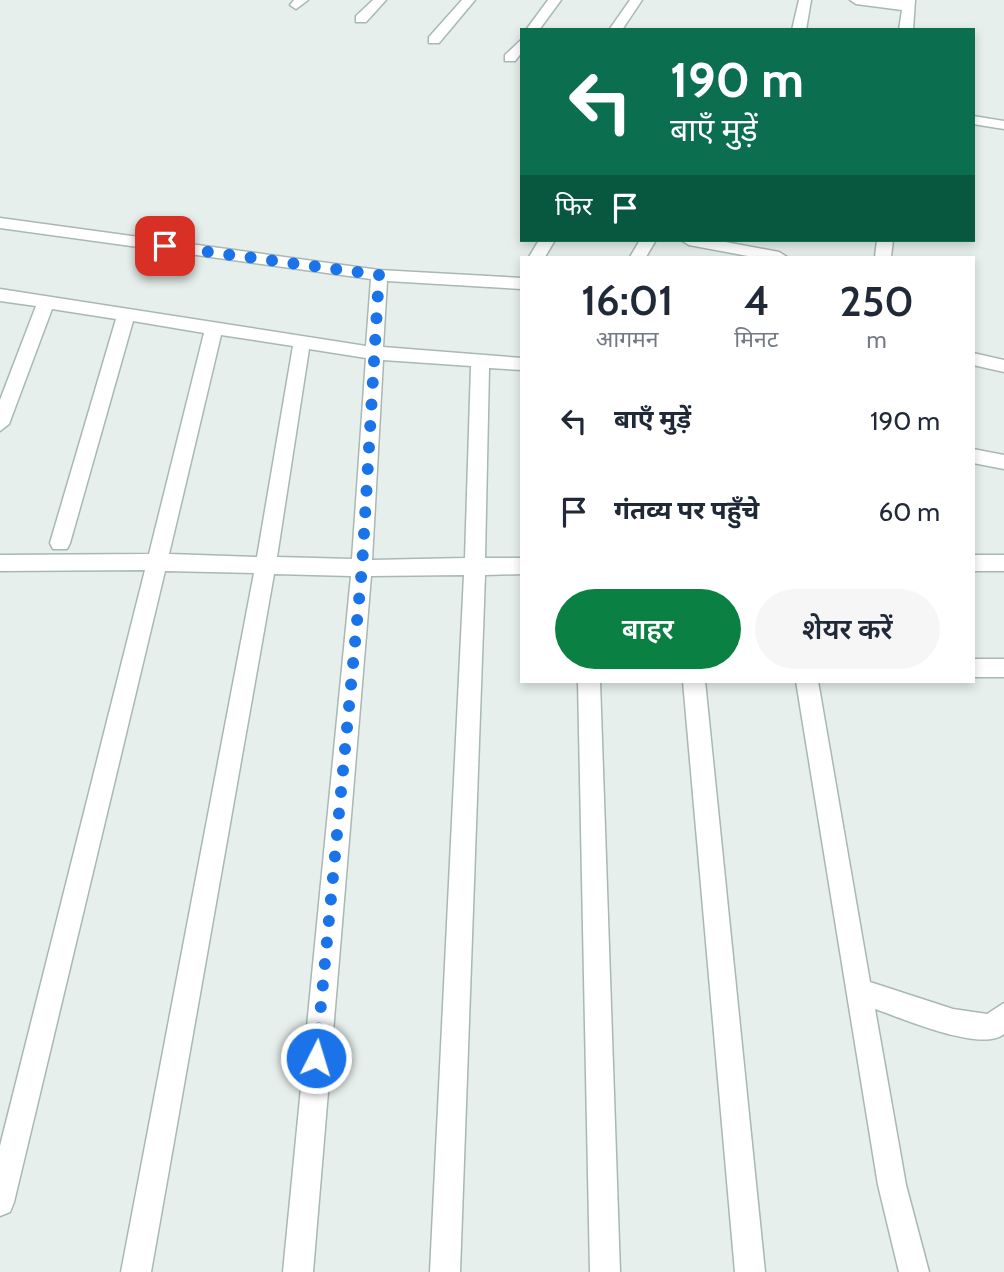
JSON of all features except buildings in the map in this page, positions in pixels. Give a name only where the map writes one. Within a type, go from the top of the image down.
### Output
[{"type":"street","points":[[361,19],[380,0]]},
{"type":"street","points":[[434,40],[469,0]]},
{"type":"street","points":[[534,28],[555,0]]},
{"type":"street","points":[[616,28],[636,0]]},
{"type":"street","points":[[799,28],[805,0]]},
{"type":"street","points":[[856,0],[908,4],[906,28]]},
{"type":"street","points":[[510,58],[520,46]]},
{"type":"street","points":[[975,120],[1004,125]]},
{"type":"street","points":[[0,223],[379,275],[481,279],[520,284]]},
{"type":"street","points":[[700,242],[774,256]]},
{"type":"street","points":[[298,1272],[362,568],[379,275]]},
{"type":"street","points":[[0,295],[375,353],[520,364]]},
{"type":"street","points":[[0,424],[46,303]]},
{"type":"street","points":[[60,543],[126,315]]},
{"type":"street","points":[[0,1202],[154,562],[214,328]]},
{"type":"street","points":[[136,1272],[266,565],[302,341]]},
{"type":"street","points":[[975,359],[1004,366]]},
{"type":"street","points":[[445,1272],[475,565],[480,361]]},
{"type":"street","points":[[975,456],[1004,462]]},
{"type":"street","points":[[0,563],[154,562],[362,568],[520,566]]},
{"type":"street","points":[[975,563],[1004,563]]},
{"type":"street","points":[[975,668],[1004,668]]},
{"type":"street","points":[[589,683],[605,1272]]},
{"type":"street","points":[[694,683],[750,1272]]},
{"type":"street","points":[[807,683],[892,1185],[914,1272]]},
{"type":"street","points":[[859,991],[953,1022],[992,1028],[1004,1016]]},
{"type":"route","points":[[165,246],[379,275],[362,568],[316,1058]]}]
